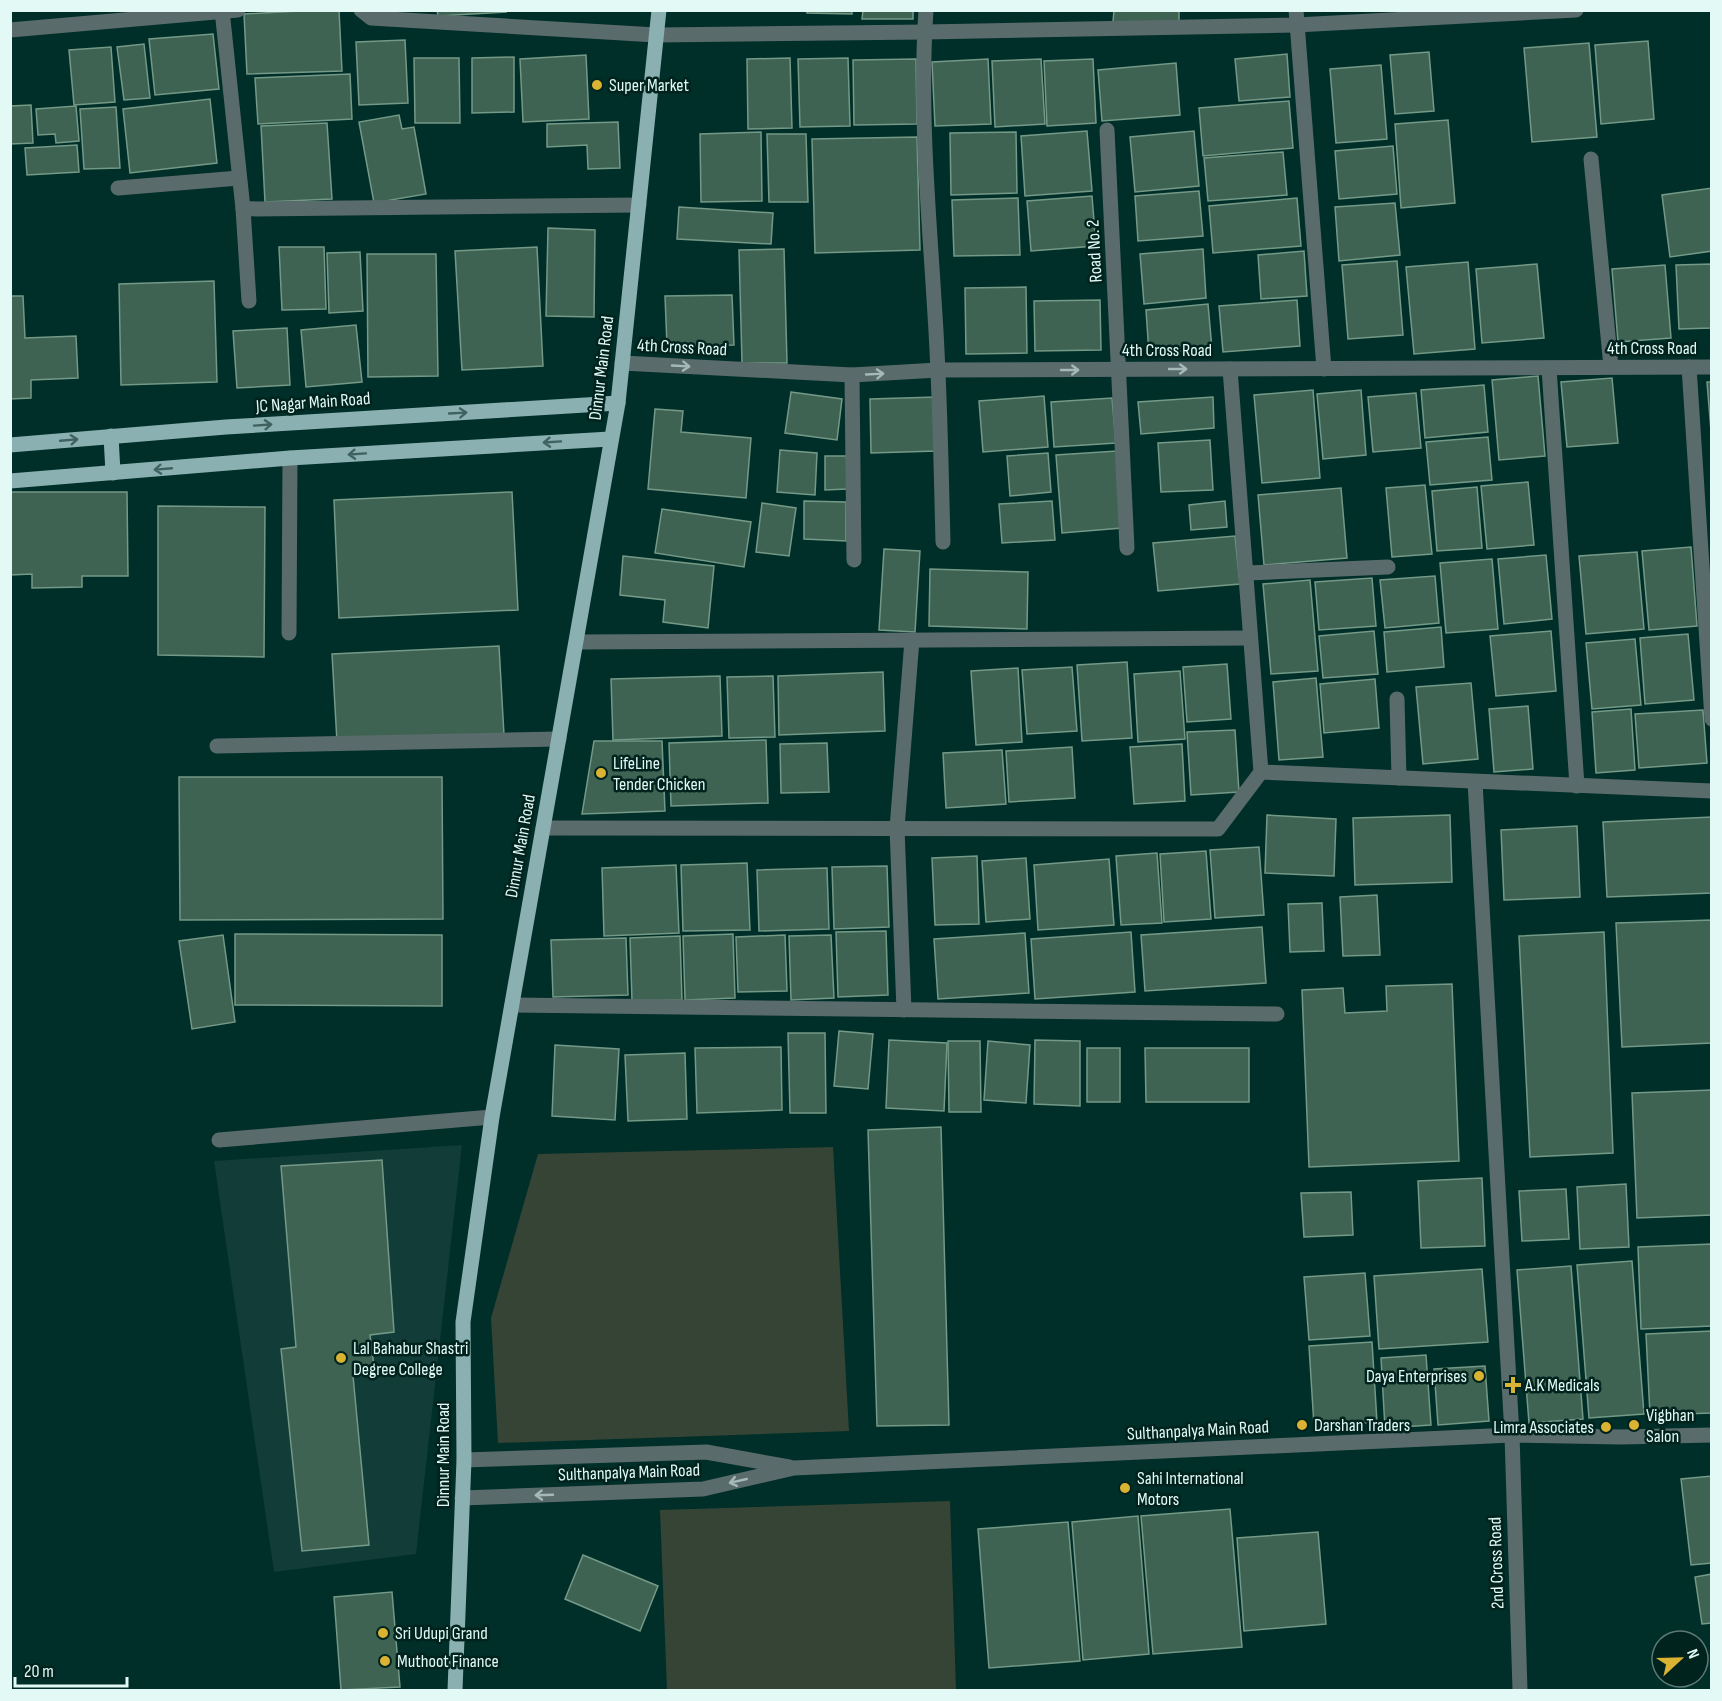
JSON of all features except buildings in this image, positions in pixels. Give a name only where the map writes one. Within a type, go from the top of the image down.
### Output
[{"type":"main road","name":"Dinnur Main Road","points":[[455,1690],[464,1460],[463,1322],[492,1117],[618,403],[659,10]]},
{"type":"main road","name":"JC Nagar Main Road","points":[[10,445],[237,427],[618,403]]},
{"type":"main road","points":[[111,436],[112,473]]},
{"type":"main road","points":[[10,481],[290,458],[610,439]]},
{"type":"street","points":[[361,10],[371,18],[656,35],[925,32],[1576,10]]},
{"type":"street","points":[[926,10],[924,145],[938,370],[943,542]]},
{"type":"street","points":[[10,30],[227,11],[249,301]]},
{"type":"street","points":[[1296,18],[1324,369]]},
{"type":"street","name":"Road No. 2","points":[[1107,130],[1127,548]]},
{"type":"street","points":[[1591,159],[1611,367]]},
{"type":"street","points":[[118,188],[239,178]]},
{"type":"street","points":[[243,209],[639,205]]},
{"type":"street","name":"4th Cross Road","points":[[622,363],[852,375],[938,370],[1712,367]]},
{"type":"street","points":[[1689,367],[1709,645],[1712,719]]},
{"type":"street","points":[[1549,368],[1577,786]]},
{"type":"street","points":[[543,828],[1218,829],[1261,772],[1230,369]]},
{"type":"street","points":[[852,375],[854,560]]},
{"type":"street","points":[[288,633],[290,458]]},
{"type":"street","points":[[1247,573],[1388,567]]},
{"type":"street","points":[[577,642],[1250,638]]},
{"type":"street","points":[[904,1010],[897,828],[912,640]]},
{"type":"street","points":[[1397,699],[1399,778]]},
{"type":"street","points":[[217,746],[559,739]]},
{"type":"street","points":[[1261,772],[1709,793]]},
{"type":"street","name":"2nd Cross Road","points":[[1475,782],[1512,1435],[1520,1690]]},
{"type":"street","points":[[512,1005],[1277,1014]]},
{"type":"street","points":[[219,1140],[492,1117]]},
{"type":"street","name":"Sulthanpalya Main Road","points":[[462,1498],[703,1489],[795,1468],[1512,1435],[1621,1437],[1712,1435]]},
{"type":"street","name":"Sulthanpalya Main Road","points":[[464,1460],[706,1452],[795,1468]]},
{"type":"shaded area","name":"Lal Bahabur Shastri Degree College","points":[[462,1145],[416,1554],[274,1572],[214,1161]]},
{"type":"green space","points":[[833,1147],[849,1431],[498,1443],[491,1318],[538,1154]]},
{"type":"green space","points":[[950,1501],[956,1690],[667,1690],[660,1510]]},
{"type":"place","name":"Super Market","points":[[597,85]]},
{"type":"place","name":"LifeLine Tender Chicken","points":[[601,773]]},
{"type":"place","name":"Lal Bahabur Shastri Degree College","points":[[341,1358]]},
{"type":"place","name":"Daya Enterprises","points":[[1479,1376]]},
{"type":"place","name":"A.K Medicals","points":[[1513,1385]]},
{"type":"place","name":"Darshan Traders","points":[[1302,1425]]},
{"type":"place","name":"Vigbhan Salon","points":[[1634,1425]]},
{"type":"place","name":"Limra Associates","points":[[1606,1427]]},
{"type":"place","name":"Sahi International Motors","points":[[1125,1488]]},
{"type":"place","name":"Sri Udupi Grand","points":[[383,1633]]},
{"type":"place","name":"Muthoot Finance","points":[[385,1661]]}]
